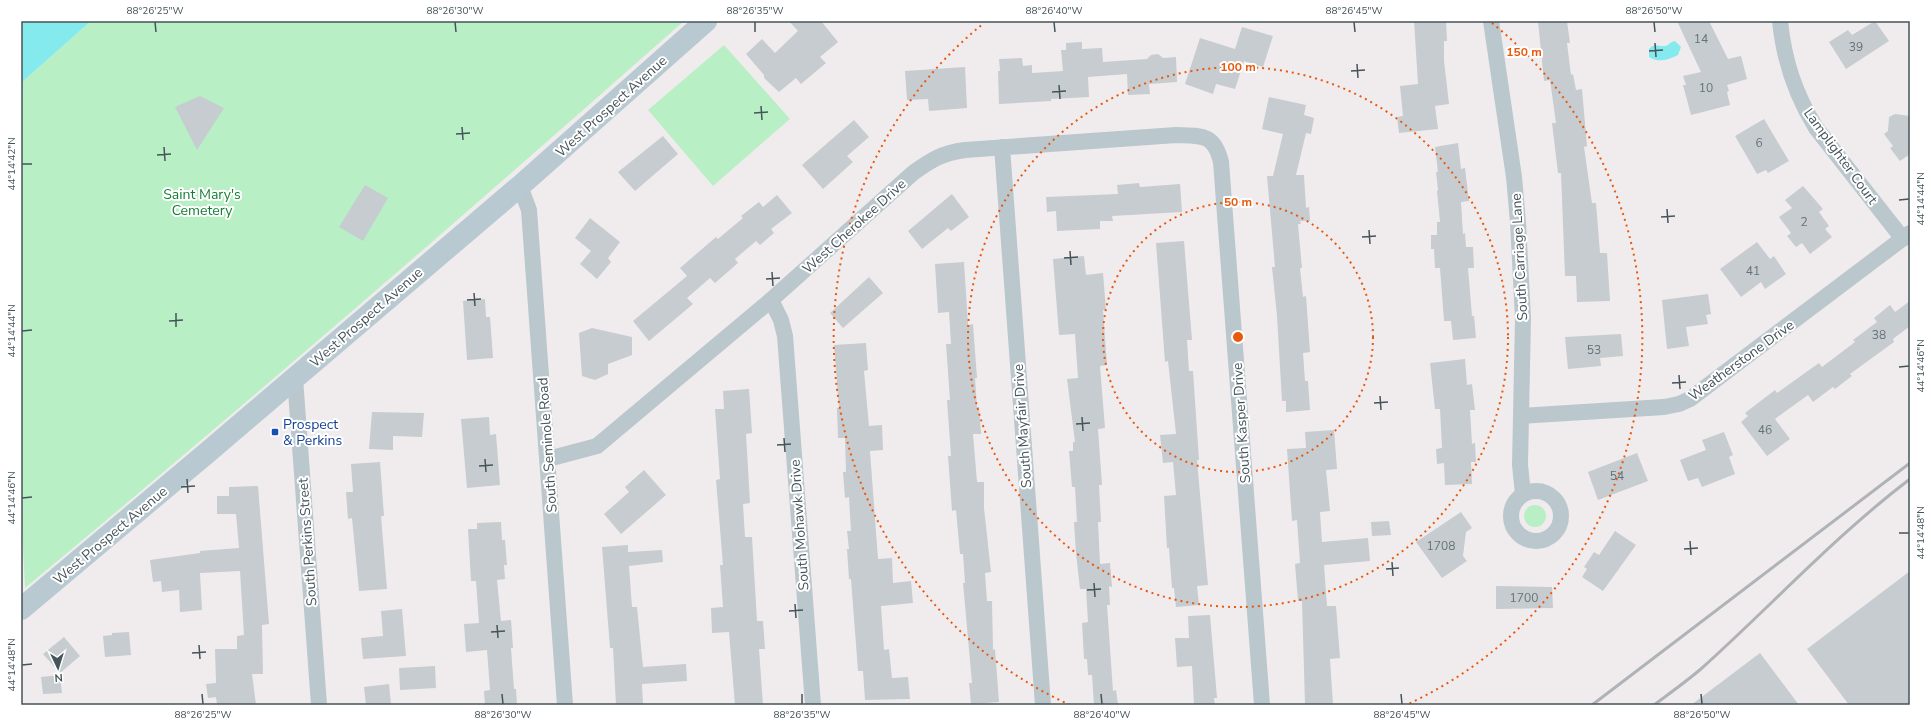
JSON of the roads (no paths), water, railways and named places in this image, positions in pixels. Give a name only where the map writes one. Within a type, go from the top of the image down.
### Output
[{"type":"main road","name":"West Prospect Avenue","points":[[21,609],[520,186],[706,21]]},
{"type":"street","name":"South Carriage Lane","points":[[1491,21],[1514,177],[1518,222],[1523,318],[1520,465],[1523,494]]},
{"type":"street","name":"Lamplighter Court","points":[[1780,21],[1788,67],[1796,91],[1816,128],[1906,236]]},
{"type":"street","name":"West Cherokee Drive","points":[[548,459],[597,446],[771,300],[913,173],[936,157],[950,152],[1002,147],[1176,135],[1201,136],[1214,142]]},
{"type":"street","name":"South Kasper Drive","points":[[1214,142],[1221,162],[1262,705]]},
{"type":"street","name":"South Mayfair Drive","points":[[1002,147],[1043,705]]},
{"type":"street","name":"South Seminole Road","points":[[520,186],[529,210],[565,705]]},
{"type":"street","name":"Weatherstone Drive","points":[[1521,416],[1664,407],[1679,404],[1690,399],[1906,236]]},
{"type":"street","name":"South Mohawk Drive","points":[[771,300],[781,320],[784,336],[813,705]]},
{"type":"street","name":"South Perkins Street","points":[[295,378],[319,705]]},
{"type":"water","points":[[21,21],[91,21],[21,83]]},
{"type":"water","points":[[1675,41],[1681,47],[1678,55],[1664,60],[1656,60],[1649,57],[1649,49],[1651,47],[1655,45],[1665,46]]},
{"type":"railway","points":[[1592,705],[1910,463]]},
{"type":"railway","points":[[1654,705],[1702,668],[1830,547],[1882,501],[1910,479]]},
{"type":"place","name":"Prospect & Perkins","points":[[275,432]]},
{"type":"park label","name":"Saint Mary's Cemetery","points":[[202,202]]}]
